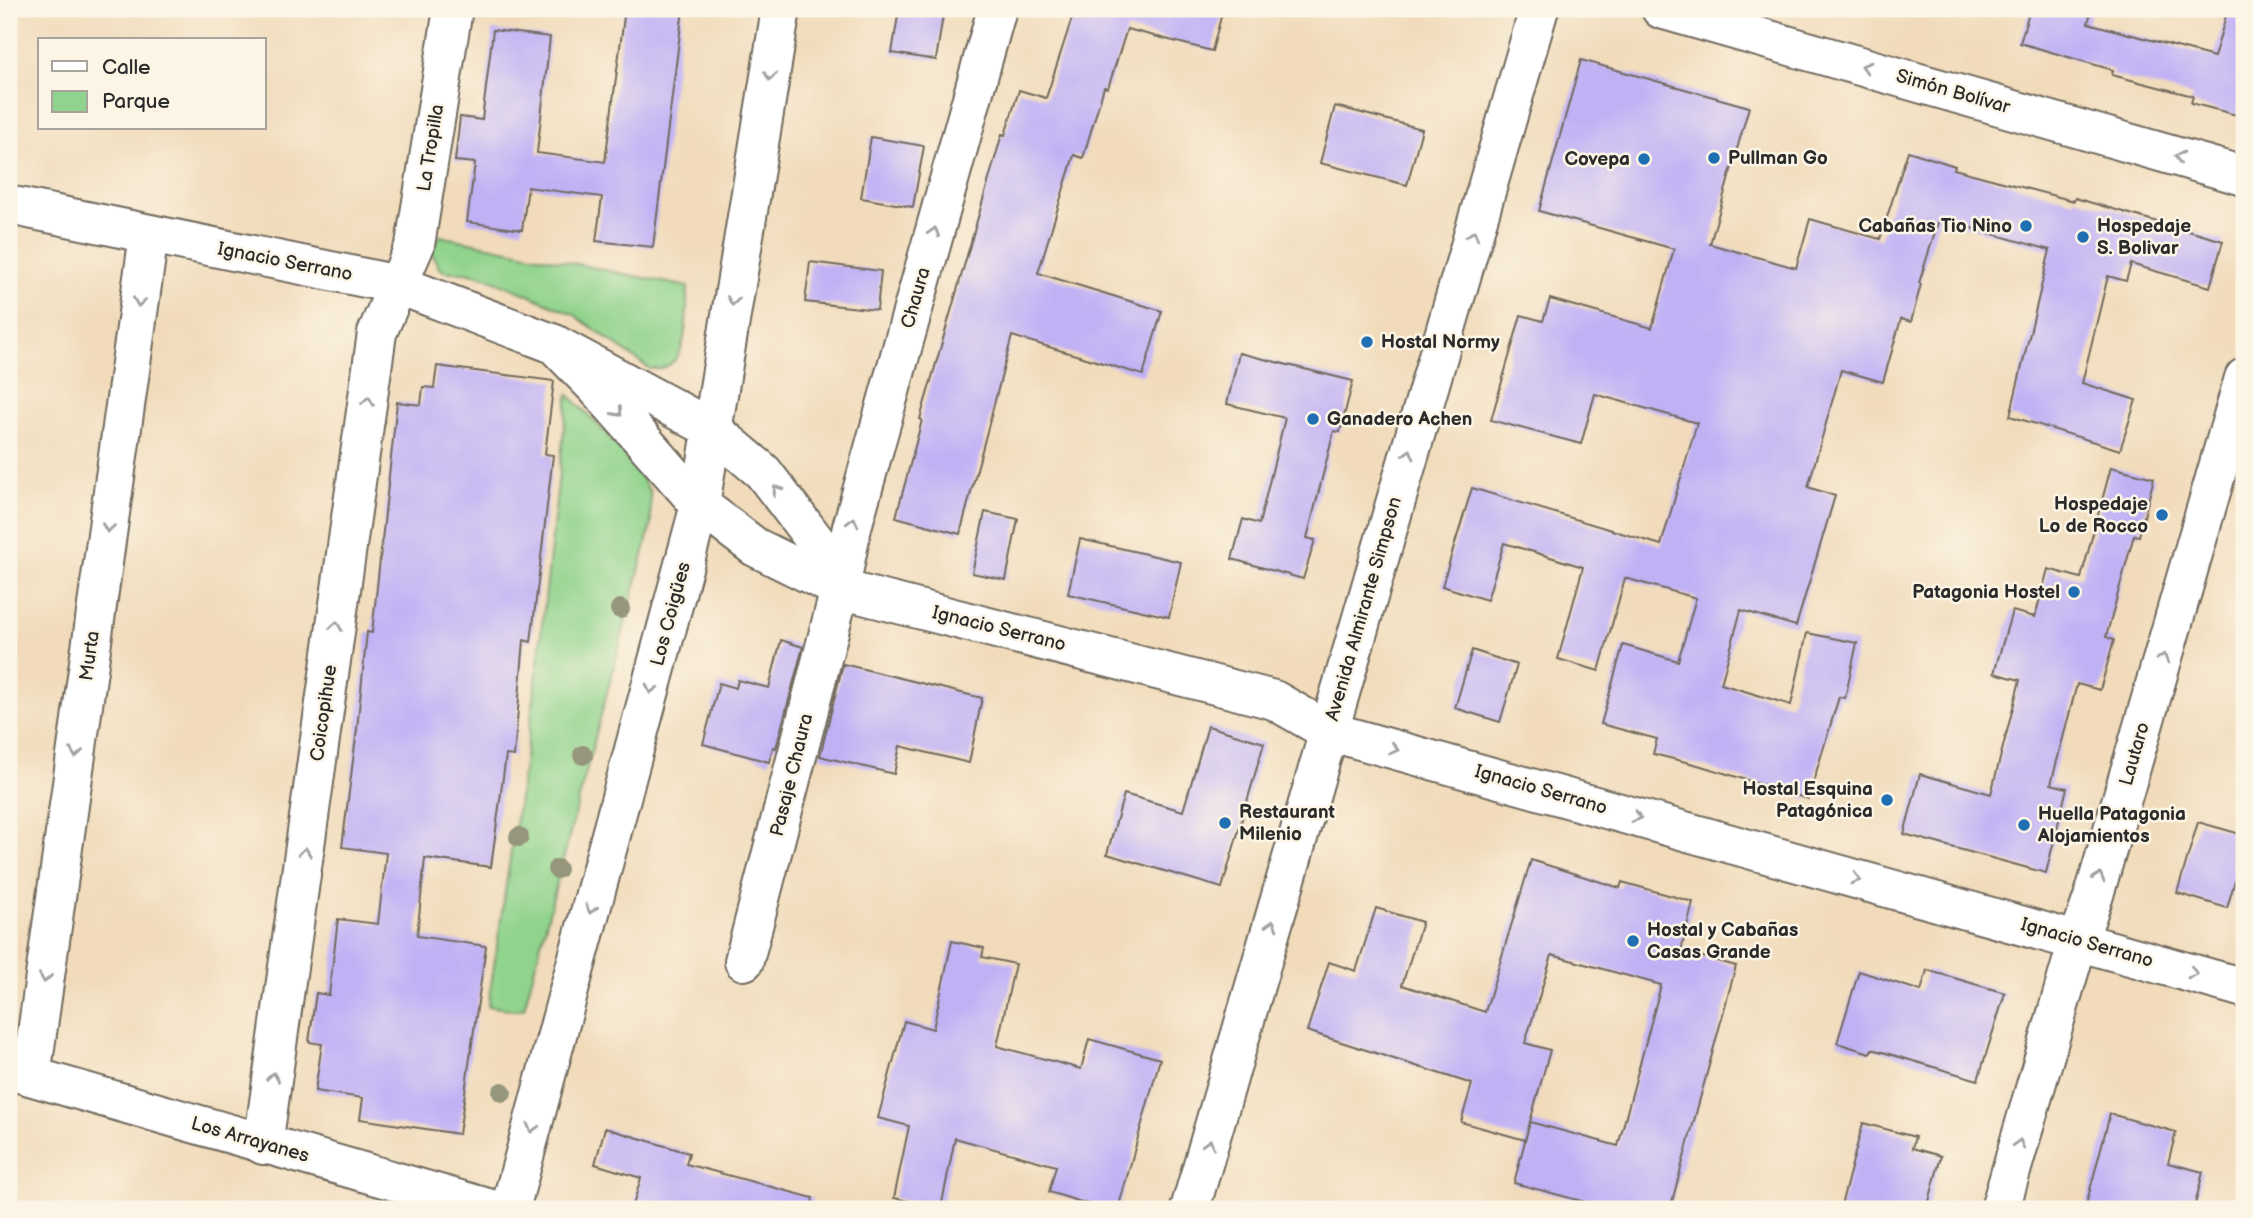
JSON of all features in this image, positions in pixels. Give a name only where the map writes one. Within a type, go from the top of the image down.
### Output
[{"type":"street","name":"La Tropilla","points":[[399,285],[415,245],[453,9]]},
{"type":"street","name":"Los Coigües","points":[[510,1209],[700,505],[781,9]]},
{"type":"street","name":"Chaura","points":[[840,589],[852,527],[997,9]]},
{"type":"street","name":"Avenida Almirante Simpson","points":[[1189,1209],[1539,9]]},
{"type":"street","name":"Simón Bolívar","points":[[1661,9],[2244,176]]},
{"type":"street","name":"Ignacio Serrano","points":[[9,205],[399,285],[554,344],[712,429],[763,472],[817,543],[840,589]]},
{"type":"street","name":"Murta","points":[[20,1073],[149,235]]},
{"type":"street","name":"Coicopihue","points":[[264,1145],[377,333],[399,285]]},
{"type":"street","name":"Ignacio Serrano","points":[[554,344],[597,388],[700,505],[755,547],[840,589],[1274,700],[1328,731],[2244,988]]},
{"type":"street","name":"Lautaro","points":[[2000,1209],[2244,378]]},
{"type":"street","name":"Pasaje Chaura","points":[[744,961],[840,589]]},
{"type":"street","name":"Los Arrayanes","points":[[20,1073],[491,1209]]},
{"type":"green space","points":[[440,236],[688,287],[686,327],[680,352],[673,362],[664,368],[650,369],[573,314],[486,277],[466,272],[446,272],[439,268],[432,253],[433,244]]},
{"type":"green space","points":[[568,394],[629,457],[650,492],[651,525],[524,1008],[515,1010],[488,1006],[534,698]]},
{"type":"building","points":[[625,9],[683,9],[653,247],[596,241],[602,197],[528,187],[522,230],[467,222],[475,163],[455,161],[460,117],[482,120],[493,30],[550,37],[537,153],[605,162]]},
{"type":"building","points":[[899,9],[944,9],[936,60],[892,53]]},
{"type":"building","points":[[1075,9],[1223,9],[1212,51],[1127,29],[1108,88],[1104,87],[1083,158],[1074,155],[1038,273],[1162,311],[1143,375],[1012,336],[960,534],[896,517],[922,420],[920,419],[1002,134],[1005,135],[1019,90],[1046,98]]},
{"type":"building","points":[[2030,9],[2092,9],[2088,23],[2214,57],[2228,9],[2244,9],[2244,117],[2191,103],[2193,96],[2112,75],[2113,70],[2020,43]]},
{"type":"building","points":[[1581,60],[1749,107],[1710,244],[1796,268],[1810,219],[1880,239],[1908,151],[1955,166],[1954,169],[2074,201],[2075,198],[2223,241],[2210,287],[2131,264],[2126,281],[2108,276],[2082,383],[2136,400],[2120,450],[2010,416],[2050,250],[1939,219],[1919,283],[1921,284],[1911,322],[1901,319],[1883,382],[1841,370],[1808,487],[1835,496],[1796,626],[1741,610],[1721,684],[1791,705],[1807,633],[1857,643],[1845,698],[1839,697],[1808,799],[1653,754],[1657,739],[1601,724],[1623,645],[1678,661],[1696,598],[1625,578],[1599,671],[1558,659],[1583,567],[1504,543],[1487,600],[1442,586],[1472,488],[1661,545],[1697,423],[1595,394],[1581,444],[1491,420],[1521,315],[1543,321],[1550,299],[1652,328],[1674,249],[1539,211]]},
{"type":"building","points":[[1335,106],[1422,129],[1407,185],[1320,163]]},
{"type":"building","points":[[871,137],[924,146],[913,207],[861,198]]},
{"type":"building","points":[[810,262],[881,271],[877,310],[805,302]]},
{"type":"building","points":[[1239,353],[1353,381],[1340,432],[1334,431],[1307,538],[1315,540],[1303,579],[1232,559],[1243,519],[1259,524],[1285,418],[1227,404]]},
{"type":"building","points":[[437,366],[554,381],[545,454],[553,455],[531,642],[524,640],[514,756],[506,755],[491,867],[425,858],[417,936],[486,946],[459,1134],[360,1119],[363,1098],[315,1091],[322,1044],[309,1042],[316,993],[329,995],[338,919],[378,924],[386,853],[342,847],[367,632],[372,633],[397,402],[421,405],[423,387],[434,388]]},
{"type":"building","points":[[2111,467],[2154,478],[2139,536],[2134,535],[2106,637],[2114,640],[2100,690],[2077,684],[2051,784],[2067,788],[2046,873],[1904,834],[1920,774],[1991,794],[2020,680],[1994,673],[2012,611],[2035,617],[2048,569],[2081,578]]},
{"type":"building","points":[[985,512],[1018,519],[1006,580],[972,573]]},
{"type":"building","points":[[1080,539],[1181,562],[1169,617],[1068,594]]},
{"type":"building","points":[[781,640],[803,647],[776,748],[773,747],[769,762],[703,744],[719,683],[736,688],[738,680],[769,688]]},
{"type":"building","points":[[1472,650],[1517,665],[1500,722],[1455,708]]},
{"type":"building","points":[[843,664],[982,698],[969,763],[900,746],[894,774],[820,756]]},
{"type":"building","points":[[1208,726],[1264,743],[1222,888],[1107,854],[1124,794],[1183,811]]},
{"type":"building","points":[[2198,822],[2244,835],[2244,849],[2227,908],[2177,893]]},
{"type":"building","points":[[1531,860],[1620,888],[1622,882],[1693,902],[1681,951],[1736,966],[1670,1209],[1611,1209],[1514,1183],[1530,1122],[1525,1140],[1461,1122],[1472,1084],[1307,1031],[1329,962],[1356,971],[1376,908],[1422,922],[1402,985],[1485,1012]],"holes":[[[1552,955],[1661,985],[1618,1146],[1530,1122],[1550,1050],[1525,1043]]]},
{"type":"building","points":[[952,941],[984,948],[982,957],[1015,964],[997,1046],[1081,1069],[1089,1039],[1160,1059],[1118,1209],[1104,1209],[1049,1192],[1056,1166],[955,1138],[941,1208],[894,1198],[909,1126],[878,1118],[904,1021],[933,1029]]},
{"type":"building","points":[[1927,970],[2005,993],[1978,1080],[1872,1049],[1870,1053],[1837,1043],[1859,971],[1921,991]]},
{"type":"building","points":[[2110,1114],[2176,1132],[2168,1163],[2203,1172],[2194,1209],[2085,1209]]},
{"type":"building","points":[[1863,1123],[1915,1137],[1912,1148],[1941,1156],[1927,1209],[1840,1209]]},
{"type":"building","points":[[605,1128],[689,1153],[686,1164],[813,1198],[811,1209],[632,1209],[641,1178],[595,1164]]},
{"type":"place","name":"Pullman Go","points":[[1714,158]]},
{"type":"place","name":"Covepa","points":[[1644,159]]},
{"type":"place","name":"Cabañas Tio Nino","points":[[2026,226]]},
{"type":"place","name":"Hospedaje S. Bolivar","points":[[2083,237]]},
{"type":"place","name":"Hostal Normy","points":[[1367,342]]},
{"type":"place","name":"Ganadero Achen","points":[[1313,419]]},
{"type":"place","name":"Hospedaje Lo de Rocco","points":[[2162,515]]},
{"type":"place","name":"Patagonia Hostel","points":[[2074,592]]},
{"type":"place","name":"Hostal Esquina Patagónica","points":[[1887,800]]},
{"type":"place","name":"Restaurant Milenio","points":[[1225,823]]},
{"type":"place","name":"Huella Patagonia Alojamientos","points":[[2024,825]]},
{"type":"place","name":"Hostal y Cabañas Casas Grande","points":[[1633,941]]}]
